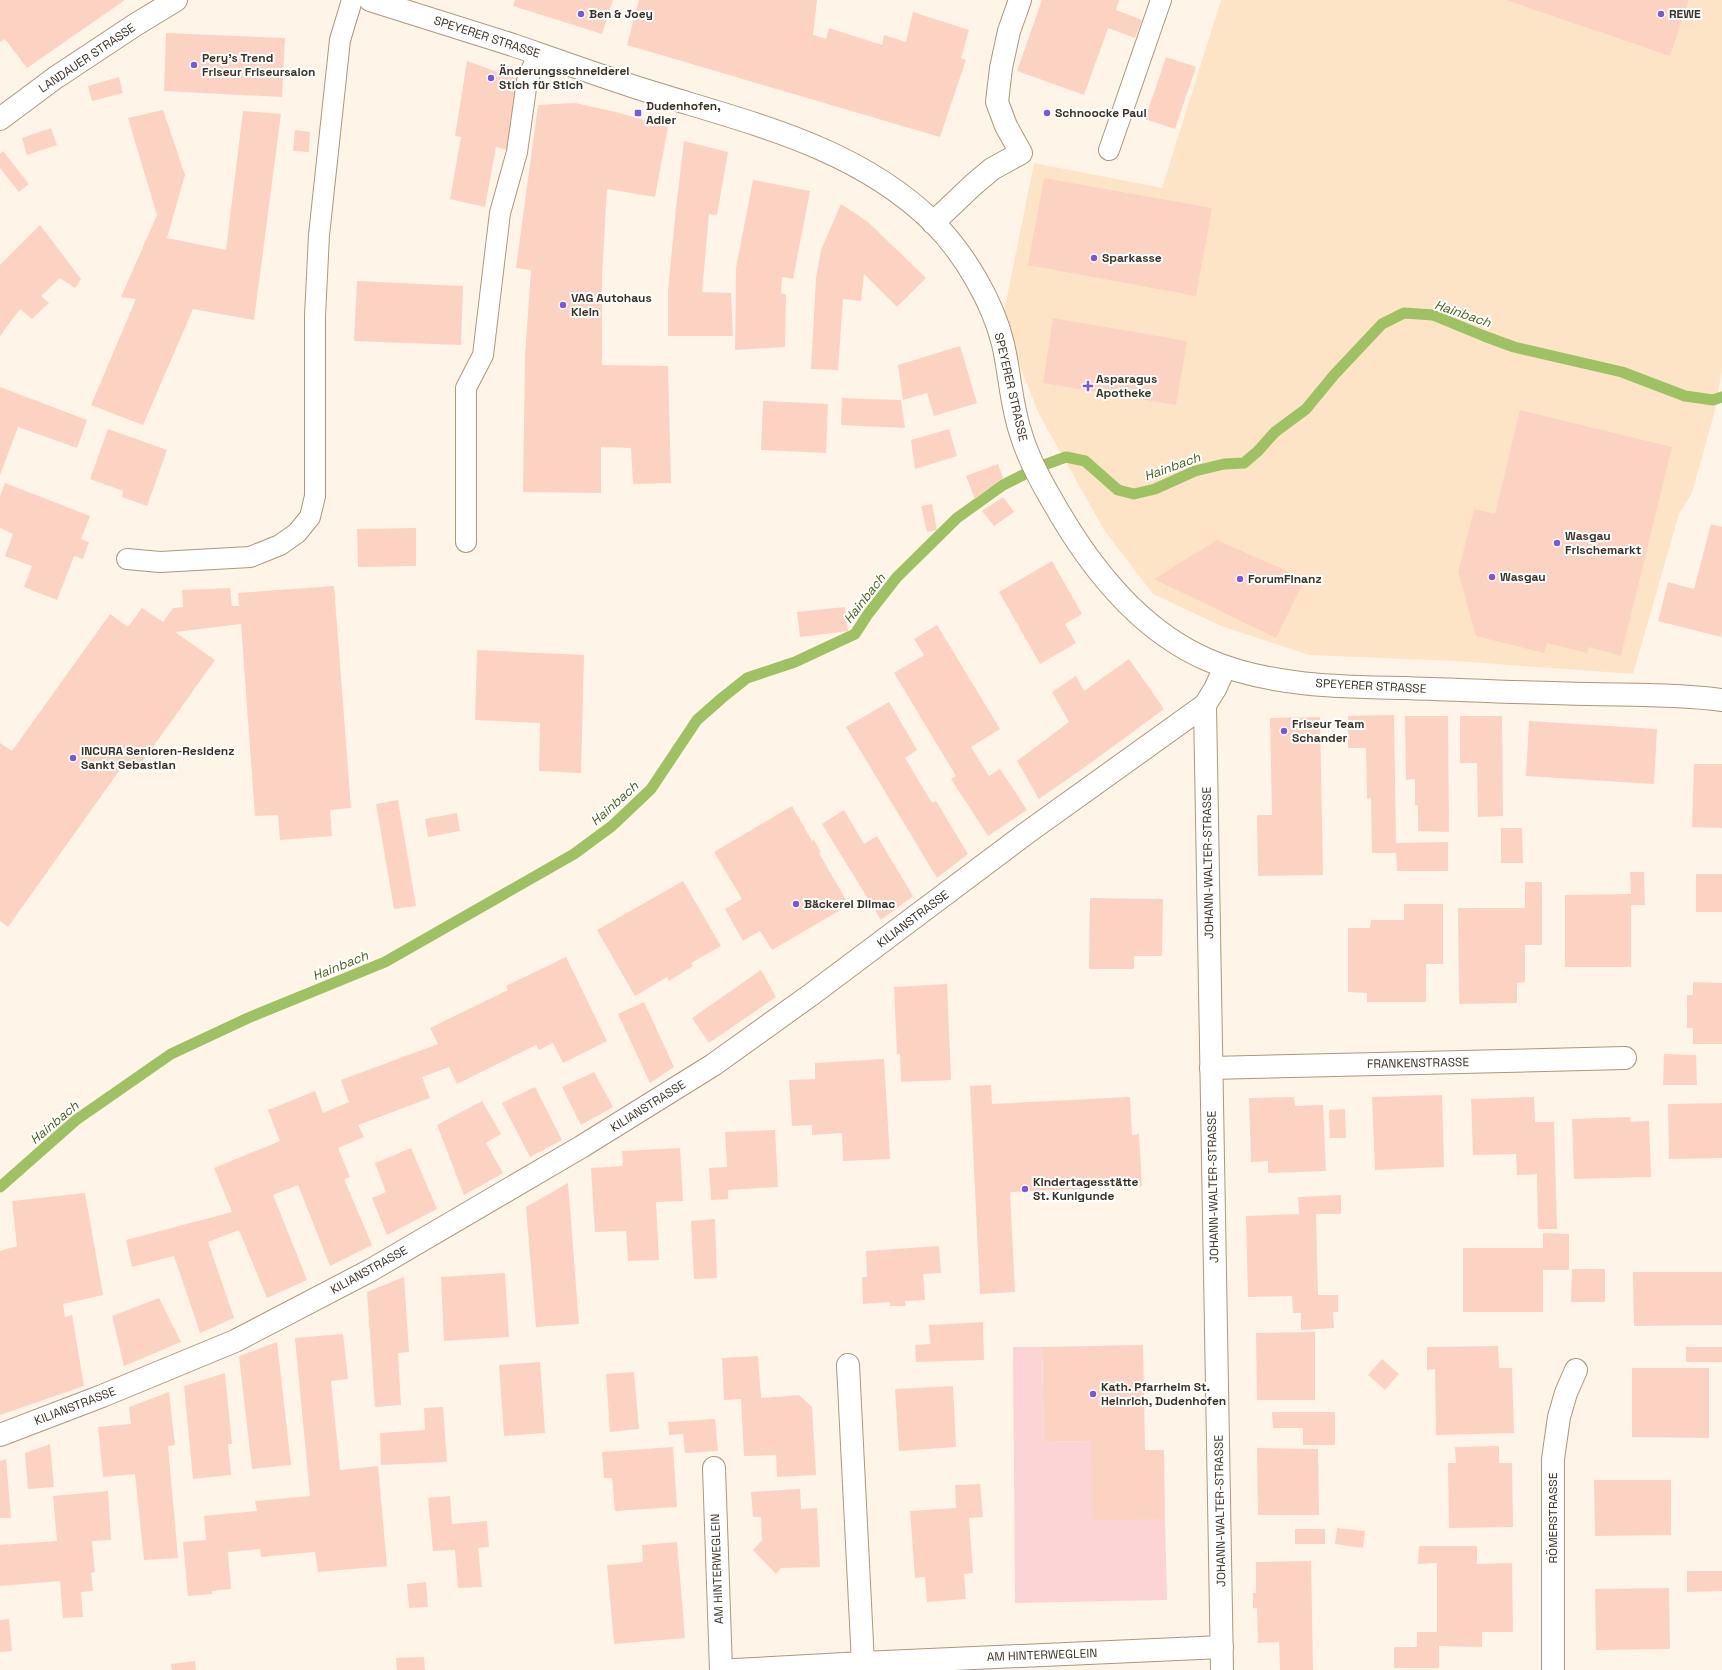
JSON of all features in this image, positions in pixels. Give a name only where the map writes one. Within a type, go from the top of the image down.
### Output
[{"type":"street","name":"LANDAUER STRASSE","points":[[0,119],[61,74],[176,0]]},
{"type":"street","name":"SPEYERER STRASSE","points":[[370,0],[538,54],[631,86],[758,125],[821,148],[886,185],[933,223],[955,247],[990,306],[1003,340],[1013,403],[1027,453],[1061,517],[1087,556],[1110,585],[1141,618],[1166,638],[1206,660],[1225,667],[1283,680],[1349,688],[1659,696],[1722,700]]},
{"type":"street","points":[[933,223],[992,169],[1021,153],[1006,126],[997,102],[1000,68],[1009,31],[1020,0]]},
{"type":"street","name":"KILIANSTRASSE","points":[[0,1435],[102,1396],[235,1341],[371,1270],[581,1147],[713,1066],[812,994],[1028,832],[1205,705],[1215,689],[1225,667]]},
{"type":"street","name":"JOHANN-WALTER-STRASSE","points":[[1205,705],[1222,1670]]},
{"type":"street","name":"FRANKENSTRASSE","points":[[1211,1068],[1624,1058]]},
{"type":"street","points":[[848,1365],[863,1663]]},
{"type":"street","name":"RÖMERSTRASSE","points":[[1553,1670],[1553,1459],[1559,1417],[1566,1394],[1576,1370]]},
{"type":"street","name":"AM HINTERWEGLEIN","points":[[714,1468],[721,1670]]},
{"type":"street","name":"AM HINTERWEGLEIN","points":[[735,1670],[1222,1647]]},
{"type":"lane","points":[[127,559],[160,562],[250,557],[280,545],[297,533],[310,517],[316,496],[315,316],[319,235],[340,40],[352,0]]},
{"type":"lane","points":[[1109,150],[1161,0]]},
{"type":"lane","points":[[466,542],[466,388],[483,355],[500,213],[517,152],[527,82],[538,54]]},
{"type":"shaded area","points":[[1221,0],[1722,0],[1722,370],[1714,414],[1692,493],[1679,514],[1633,674],[1456,661],[1309,655],[1221,626],[1153,594],[1104,530],[1039,414],[1002,322],[1034,163],[1162,188]]},
{"type":"shaded area","points":[[1013,1347],[1042,1347],[1044,1442],[1091,1441],[1165,1519],[1167,1600],[1015,1603]]},
{"type":"building","points":[[0,0],[125,0],[27,68],[5,39],[0,42]]},
{"type":"building","points":[[515,0],[613,0],[602,34],[513,6]]},
{"type":"building","points":[[639,0],[817,0],[813,35],[826,39],[829,28],[882,45],[884,35],[906,42],[913,12],[969,30],[961,58],[966,60],[940,137],[627,45]]},
{"type":"building","points":[[1042,0],[1119,0],[1116,10],[1142,20],[1135,38],[1108,28],[1084,95],[1017,71]]},
{"type":"building","points":[[1506,0],[1689,0],[1670,56]]},
{"type":"building","points":[[166,33],[285,38],[282,97],[164,91]]},
{"type":"building","points":[[1166,57],[1196,67],[1175,129],[1145,119]]},
{"type":"building","points":[[467,61],[517,79],[507,150],[496,147],[485,207],[450,199],[461,137],[455,136]]},
{"type":"building","points":[[119,77],[123,93],[92,101],[88,86]]},
{"type":"building","points":[[575,103],[616,112],[668,127],[655,197],[607,189],[602,277],[602,365],[668,366],[671,483],[633,484],[631,448],[601,447],[601,493],[523,492],[525,356],[531,270],[516,268],[538,105]]},
{"type":"building","points":[[163,110],[185,175],[167,238],[226,250],[243,111],[281,114],[254,320],[193,309],[143,425],[91,405],[136,299],[121,297],[157,215],[128,118]]},
{"type":"building","points":[[51,128],[57,145],[27,155],[22,138]]},
{"type":"building","points":[[295,130],[310,132],[309,152],[293,151]]},
{"type":"building","points":[[684,141],[728,152],[717,215],[709,214],[702,292],[731,293],[733,336],[668,336],[668,291]]},
{"type":"building","points":[[3,151],[29,184],[19,192],[0,168],[0,154]]},
{"type":"building","points":[[1044,178],[1212,208],[1196,296],[1028,265]]},
{"type":"building","points":[[753,180],[810,191],[793,279],[782,277],[781,293],[786,295],[785,347],[735,350],[736,268]]},
{"type":"building","points":[[841,204],[868,222],[926,278],[897,307],[864,274],[861,301],[843,299],[838,370],[811,369],[816,278],[821,250]]},
{"type":"building","points":[[40,225],[81,279],[75,288],[60,278],[41,296],[49,303],[32,319],[20,309],[0,336],[0,265]]},
{"type":"building","points":[[357,281],[463,286],[461,345],[354,341]]},
{"type":"building","points":[[1053,318],[1187,341],[1176,405],[1043,383]]},
{"type":"building","points":[[960,346],[977,403],[934,416],[927,393],[903,400],[898,365]]},
{"type":"building","points":[[0,387],[87,420],[77,448],[18,427],[0,475]]},
{"type":"building","points":[[842,398],[901,400],[905,428],[841,425]]},
{"type":"building","points":[[763,401],[828,404],[826,453],[761,450]]},
{"type":"building","name":"Wasgau Frischemarkt","points":[[1520,410],[1672,447],[1621,656],[1589,647],[1587,653],[1547,643],[1544,653],[1476,636],[1458,572],[1474,509],[1495,514]]},
{"type":"building","points":[[108,429],[167,450],[147,506],[122,497],[123,491],[90,479]]},
{"type":"building","points":[[949,429],[957,456],[915,469],[911,440]]},
{"type":"building","points":[[998,464],[1003,478],[975,499],[966,476]]},
{"type":"building","points":[[5,483],[90,516],[81,539],[89,542],[83,559],[74,556],[57,600],[24,587],[32,566],[5,556],[13,534],[0,528],[0,496]]},
{"type":"building","points":[[1003,497],[1014,512],[994,526],[982,511]]},
{"type":"building","points":[[932,504],[937,530],[927,532],[921,506]]},
{"type":"building","points":[[1711,524],[1722,527],[1721,637],[1658,621],[1668,582],[1694,589]]},
{"type":"building","points":[[416,528],[416,566],[358,567],[357,529]]},
{"type":"building","points":[[1217,540],[1305,579],[1276,638],[1154,579]]},
{"type":"building","points":[[1052,561],[1082,614],[1065,624],[1076,643],[1040,664],[999,592]]},
{"type":"building","name":"INCURA Senioren-Residenz Sankt Sebastian","points":[[334,586],[351,808],[330,810],[332,836],[280,840],[278,815],[255,816],[241,624],[175,632],[215,660],[135,772],[124,764],[8,927],[0,921],[0,743],[12,751],[110,614],[128,627],[142,608],[163,622],[173,608],[183,607],[182,590],[230,588],[232,606],[239,606],[238,593]]},
{"type":"building","points":[[845,607],[848,631],[800,637],[797,612]]},
{"type":"building","points":[[937,625],[1000,729],[971,747],[989,776],[1000,769],[1027,810],[988,836],[951,779],[956,776],[894,673],[924,655],[914,639]]},
{"type":"building","points":[[477,650],[584,655],[581,773],[539,771],[540,723],[475,720]]},
{"type":"building","points":[[1129,659],[1164,709],[1039,799],[1017,761],[1069,722],[1052,692],[1076,676],[1084,691]]},
{"type":"building","points":[[889,702],[917,750],[905,758],[932,803],[936,801],[968,854],[937,878],[846,727]]},
{"type":"building","points":[[1394,715],[1396,843],[1448,842],[1448,871],[1397,871],[1396,853],[1372,853],[1371,798],[1367,799],[1366,748],[1348,748],[1348,716]]},
{"type":"building","points":[[1405,716],[1448,716],[1449,832],[1418,831],[1418,805],[1415,805],[1415,779],[1406,780]]},
{"type":"building","points":[[1460,716],[1502,716],[1503,816],[1478,817],[1477,763],[1460,763]]},
{"type":"building","points":[[1320,717],[1323,875],[1258,876],[1257,815],[1272,815],[1270,718]]},
{"type":"building","points":[[1529,721],[1657,729],[1654,784],[1526,776]]},
{"type":"building","points":[[1694,764],[1722,764],[1722,828],[1692,827]]},
{"type":"building","points":[[398,800],[416,906],[394,909],[376,804]]},
{"type":"building","points":[[792,806],[812,841],[814,840],[821,852],[819,853],[849,905],[772,950],[760,931],[743,941],[725,909],[742,899],[714,852]]},
{"type":"building","points":[[844,810],[864,844],[877,836],[913,896],[881,920],[822,824]]},
{"type":"building","points":[[457,813],[460,831],[428,837],[425,819]]},
{"type":"building","points":[[1501,828],[1522,828],[1523,863],[1501,863]]},
{"type":"building","points":[[1630,872],[1644,872],[1645,905],[1631,905],[1631,967],[1565,967],[1565,895],[1631,894]]},
{"type":"building","points":[[1696,874],[1722,874],[1722,912],[1696,912]]},
{"type":"building","points":[[683,881],[721,946],[691,963],[693,966],[669,981],[667,977],[635,996],[597,930]]},
{"type":"building","points":[[1525,882],[1542,882],[1542,945],[1525,945],[1525,982],[1517,983],[1517,1003],[1459,1004],[1458,908],[1525,908]]},
{"type":"building","points":[[1090,898],[1163,899],[1162,956],[1134,956],[1134,969],[1089,969]]},
{"type":"building","points":[[1404,904],[1443,904],[1443,964],[1426,964],[1426,1002],[1367,1002],[1367,993],[1348,992],[1348,928],[1370,928],[1371,920],[1404,920]]},
{"type":"building","points":[[566,957],[607,1041],[563,1063],[553,1043],[539,1050],[536,1045],[457,1084],[449,1067],[422,1077],[430,1098],[358,1125],[364,1137],[338,1148],[350,1177],[344,1179],[372,1245],[330,1266],[298,1185],[273,1195],[307,1280],[267,1298],[239,1230],[208,1242],[234,1318],[200,1333],[174,1256],[132,1267],[126,1240],[232,1212],[214,1168],[280,1141],[268,1110],[315,1091],[323,1113],[349,1102],[341,1080],[438,1044],[430,1028],[508,990],[506,986]]},
{"type":"building","points":[[761,970],[776,997],[709,1043],[692,1018]]},
{"type":"building","points":[[1693,982],[1722,983],[1722,1044],[1693,1044],[1693,1028],[1687,1028],[1687,995],[1693,995]]},
{"type":"building","points":[[947,984],[951,1080],[901,1082],[900,1054],[897,1054],[894,987]]},
{"type":"building","points":[[644,1002],[674,1067],[650,1083],[618,1014]]},
{"type":"building","points":[[1664,1054],[1696,1055],[1697,1085],[1663,1085]]},
{"type":"building","points":[[884,1059],[890,1159],[843,1161],[842,1133],[812,1135],[812,1125],[792,1126],[789,1080],[815,1079],[815,1063]]},
{"type":"building","points":[[594,1072],[613,1107],[581,1125],[562,1087]]},
{"type":"building","name":"Kindertagesstätte St. Kunigunde","points":[[991,1085],[992,1104],[1130,1097],[1132,1135],[1139,1134],[1142,1186],[1010,1192],[1015,1292],[980,1294],[970,1086]]},
{"type":"building","points":[[535,1087],[562,1140],[530,1157],[502,1103]]},
{"type":"building","points":[[1442,1095],[1444,1167],[1375,1170],[1372,1097]]},
{"type":"building","points":[[1294,1097],[1295,1106],[1323,1105],[1326,1171],[1268,1173],[1268,1161],[1251,1162],[1249,1098]]},
{"type":"building","points":[[1534,1097],[1535,1122],[1554,1122],[1557,1229],[1538,1229],[1537,1174],[1517,1175],[1516,1154],[1473,1155],[1471,1099]]},
{"type":"building","points":[[482,1101],[501,1134],[486,1143],[503,1173],[464,1195],[437,1125]]},
{"type":"building","points":[[1722,1103],[1722,1158],[1669,1159],[1668,1104]]},
{"type":"building","points":[[1345,1109],[1346,1138],[1330,1138],[1329,1110]]},
{"type":"building","points":[[1630,1117],[1630,1122],[1649,1121],[1651,1177],[1574,1179],[1572,1119]]},
{"type":"building","points":[[775,1130],[778,1187],[728,1190],[728,1199],[711,1200],[709,1168],[727,1167],[725,1132]]},
{"type":"building","points":[[411,1148],[437,1209],[387,1235],[372,1198],[386,1192],[375,1163]]},
{"type":"building","points":[[680,1148],[683,1201],[656,1202],[659,1260],[628,1261],[626,1231],[595,1232],[591,1168],[623,1166],[622,1151]]},
{"type":"building","points":[[568,1183],[579,1324],[536,1327],[526,1207]]},
{"type":"building","points":[[85,1193],[103,1295],[63,1304],[65,1317],[72,1315],[84,1386],[0,1415],[0,1251],[17,1246],[12,1201]]},
{"type":"building","points":[[1341,1195],[1341,1214],[1316,1214],[1318,1295],[1338,1295],[1338,1312],[1333,1312],[1334,1328],[1301,1330],[1301,1313],[1293,1313],[1292,1296],[1248,1297],[1246,1216],[1299,1214],[1298,1197]]},
{"type":"building","points":[[715,1219],[717,1278],[694,1279],[691,1221]]},
{"type":"building","points":[[1543,1233],[1569,1234],[1569,1270],[1543,1270],[1543,1312],[1463,1312],[1463,1248],[1543,1248]]},
{"type":"building","points":[[939,1246],[941,1273],[923,1274],[925,1300],[905,1301],[906,1306],[890,1306],[890,1302],[863,1304],[862,1277],[867,1277],[866,1251]]},
{"type":"building","points":[[1572,1269],[1605,1269],[1605,1302],[1571,1302]]},
{"type":"building","points":[[1633,1272],[1722,1272],[1722,1325],[1634,1326]]},
{"type":"building","points":[[505,1273],[509,1337],[444,1341],[441,1277]]},
{"type":"building","points":[[404,1277],[409,1352],[398,1353],[401,1405],[375,1407],[367,1292]]},
{"type":"building","points":[[159,1298],[181,1342],[124,1366],[112,1316]]},
{"type":"building","points":[[983,1322],[984,1360],[916,1362],[915,1345],[930,1344],[929,1325]]},
{"type":"building","points":[[1315,1332],[1315,1400],[1257,1400],[1256,1333]]},
{"type":"building","points":[[343,1334],[348,1379],[331,1381],[340,1470],[378,1466],[387,1566],[318,1572],[315,1552],[261,1557],[260,1549],[228,1552],[231,1589],[212,1591],[212,1594],[188,1596],[183,1542],[206,1540],[204,1516],[257,1511],[255,1501],[310,1496],[295,1338]]},
{"type":"building","points":[[277,1342],[291,1465],[252,1469],[239,1356]]},
{"type":"building","name":"Kath. Pfarrheim St. Heinrich, Dudenhofen","points":[[1143,1345],[1145,1450],[1164,1450],[1165,1519],[1092,1520],[1091,1441],[1044,1442],[1042,1347]]},
{"type":"building","points":[[1498,1346],[1499,1368],[1512,1368],[1514,1433],[1436,1435],[1435,1369],[1427,1370],[1427,1347]]},
{"type":"building","points":[[1686,1347],[1722,1347],[1722,1362],[1686,1362]]},
{"type":"building","points":[[758,1356],[761,1398],[799,1395],[812,1407],[816,1475],[777,1477],[776,1455],[744,1456],[741,1399],[724,1400],[722,1358]]},
{"type":"building","points":[[1382,1359],[1399,1374],[1385,1390],[1368,1375]]},
{"type":"building","points":[[540,1362],[545,1433],[504,1436],[499,1365]]},
{"type":"building","points":[[1632,1368],[1709,1368],[1709,1438],[1632,1437]]},
{"type":"building","points":[[634,1372],[639,1429],[610,1432],[606,1374]]},
{"type":"building","points":[[225,1373],[232,1444],[228,1444],[231,1475],[193,1479],[184,1386]]},
{"type":"building","points":[[953,1386],[956,1447],[899,1451],[895,1389]]},
{"type":"building","points":[[169,1392],[175,1445],[168,1446],[178,1558],[144,1560],[135,1474],[103,1477],[98,1427],[131,1424],[129,1407]]},
{"type":"building","points":[[443,1407],[447,1462],[381,1465],[380,1433],[425,1430],[424,1408]]},
{"type":"building","points":[[1272,1412],[1335,1412],[1335,1445],[1303,1445],[1303,1428],[1273,1428]]},
{"type":"building","points":[[715,1419],[718,1451],[685,1453],[683,1434],[669,1435],[668,1422]]},
{"type":"building","points":[[50,1444],[54,1487],[28,1489],[25,1453]]},
{"type":"building","points":[[1499,1446],[1499,1463],[1512,1463],[1513,1527],[1449,1528],[1448,1463],[1456,1463],[1455,1447]]},
{"type":"building","points":[[673,1447],[677,1507],[615,1511],[612,1478],[604,1478],[602,1452]]},
{"type":"building","points":[[1257,1448],[1318,1449],[1319,1515],[1258,1515]]},
{"type":"building","points":[[6,1459],[11,1518],[0,1518],[0,1461]]},
{"type":"building","points":[[1594,1480],[1671,1480],[1671,1535],[1595,1536]]},
{"type":"building","points":[[980,1484],[983,1517],[969,1518],[973,1573],[964,1574],[966,1599],[927,1602],[925,1577],[915,1578],[910,1511],[956,1508],[955,1485]]},
{"type":"building","points":[[800,1489],[801,1509],[817,1508],[820,1567],[781,1568],[776,1574],[753,1550],[762,1540],[761,1517],[753,1517],[751,1492]]},
{"type":"building","points":[[108,1491],[111,1540],[92,1541],[95,1572],[91,1573],[93,1591],[81,1592],[83,1617],[63,1618],[60,1581],[0,1586],[0,1545],[57,1541],[53,1496]]},
{"type":"building","points":[[450,1496],[452,1524],[487,1521],[489,1547],[478,1548],[482,1587],[458,1588],[455,1550],[433,1551],[428,1498]]},
{"type":"building","points":[[1337,1528],[1365,1531],[1363,1548],[1335,1544]]},
{"type":"building","points":[[1295,1529],[1325,1529],[1325,1544],[1295,1544]]},
{"type":"building","points":[[677,1542],[685,1638],[614,1644],[607,1565],[643,1562],[642,1545]]},
{"type":"building","points":[[1419,1546],[1477,1546],[1477,1564],[1512,1563],[1513,1632],[1482,1632],[1482,1647],[1439,1646],[1439,1668],[1394,1668],[1394,1647],[1417,1647],[1417,1632],[1437,1632],[1437,1563],[1418,1564]]},
{"type":"building","points":[[1311,1561],[1313,1670],[1280,1670],[1279,1642],[1258,1643],[1257,1608],[1253,1608],[1253,1593],[1256,1593],[1256,1562]]},
{"type":"building","points":[[1687,1571],[1722,1571],[1722,1591],[1687,1592]]},
{"type":"building","points":[[426,1582],[428,1607],[409,1608],[407,1584]]},
{"type":"building","points":[[1669,1588],[1670,1649],[1596,1650],[1595,1589]]},
{"type":"building","points":[[9,1619],[12,1651],[0,1652],[0,1620]]},
{"type":"building","points":[[424,1657],[425,1670],[397,1670],[396,1658]]},
{"type":"building","points":[[195,1661],[196,1670],[172,1670],[171,1664]]},
{"type":"waterway","name":"Hainbach","points":[[0,1187],[76,1120],[171,1054],[248,1018],[385,962],[574,854],[612,826],[651,789],[697,720],[722,698],[747,678],[795,662],[855,634],[868,614],[897,577],[957,518],[1003,485],[1041,466],[1066,457],[1085,461],[1118,490],[1134,494],[1155,489],[1195,471],[1224,464],[1244,463],[1258,451],[1275,432],[1306,409],[1334,375],[1382,324],[1404,313],[1433,315],[1514,347],[1622,372],[1685,396],[1713,400],[1722,397]]},
{"type":"place","name":"Ben & Joey","points":[[581,14]]},
{"type":"place","name":"REWE","points":[[1661,14]]},
{"type":"place","name":"Pery's Trend Friseur Friseursalon","points":[[194,65]]},
{"type":"place","name":"Änderungsschneiderei Stich für Stich","points":[[491,78]]},
{"type":"place","name":"Dudenhofen, Adler","points":[[638,113]]},
{"type":"place","name":"Schnoocke Paul","points":[[1047,113]]},
{"type":"place","name":"Sparkasse","points":[[1094,258]]},
{"type":"place","name":"VAG Autohaus Klein","points":[[563,305]]},
{"type":"place","name":"Asparagus Apotheke","points":[[1088,386]]},
{"type":"place","name":"Wasgau Frischemarkt","points":[[1557,543]]},
{"type":"place","name":"Wasgau","points":[[1492,577]]},
{"type":"place","name":"ForumFinanz","points":[[1240,579]]},
{"type":"place","name":"Friseur Team Schander","points":[[1284,731]]},
{"type":"place","name":"INCURA Senioren-Residenz Sankt Sebastian","points":[[73,758]]},
{"type":"place","name":"Bäckerei Dilmac","points":[[796,904]]},
{"type":"place","name":"Kindertagesstätte St. Kunigunde","points":[[1025,1189]]},
{"type":"place","name":"Kath. Pfarrheim St. Heinrich, Dudenhofen","points":[[1093,1394]]}]
